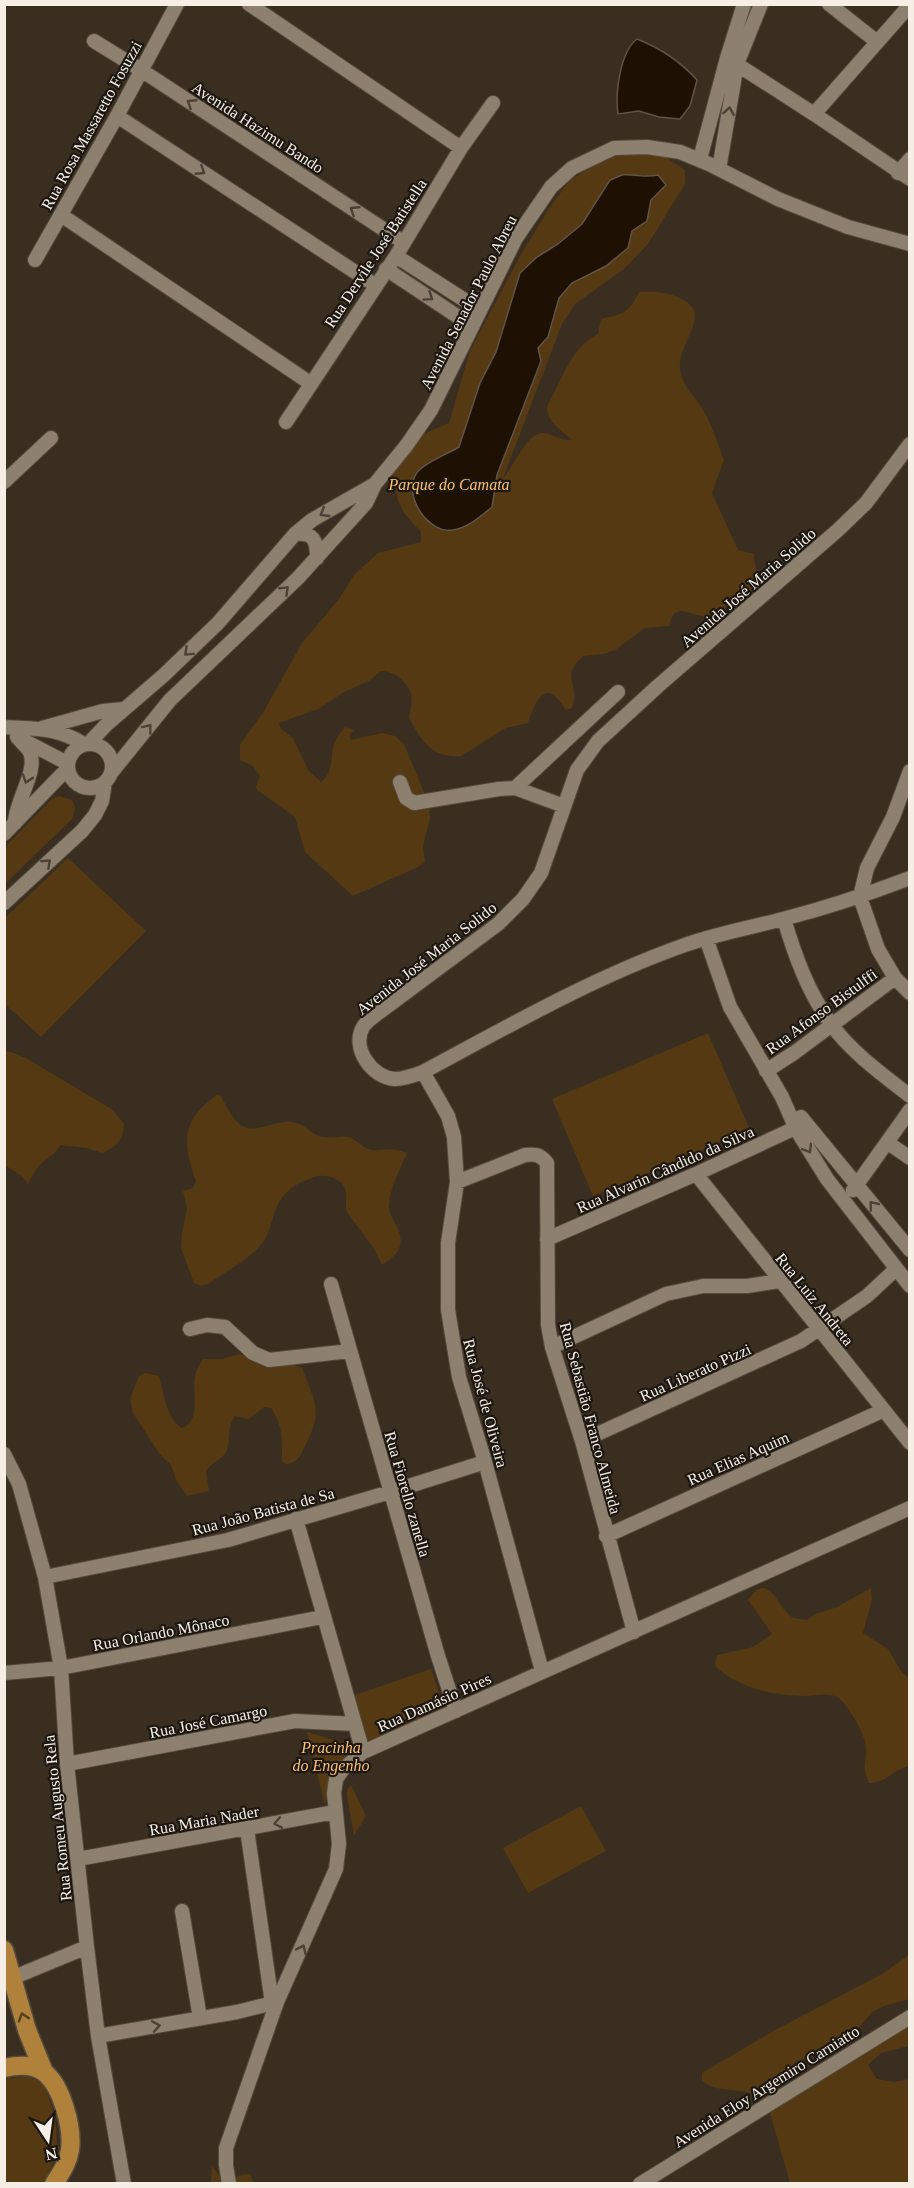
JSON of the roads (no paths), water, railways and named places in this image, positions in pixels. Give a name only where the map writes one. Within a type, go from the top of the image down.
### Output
[{"type":"main road","points":[[4,1950],[27,2030],[44,2072],[56,2086],[64,2104],[70,2148],[68,2158],[54,2184]]},
{"type":"main road","points":[[4,2068],[26,2066],[44,2072]]},
{"type":"main road","points":[[68,2158],[72,2184]]},
{"type":"street","name":"Rua Rosa Massaretto Fosuzzi","points":[[35,260],[117,116],[177,4]]},
{"type":"street","points":[[249,4],[461,148]]},
{"type":"street","points":[[719,169],[732,61],[744,4]]},
{"type":"street","points":[[700,159],[732,61],[760,4]]},
{"type":"street","points":[[829,4],[876,41]]},
{"type":"street","points":[[814,114],[909,4]]},
{"type":"street","name":"Avenida Hazimu Bando","points":[[94,41],[403,242]]},
{"type":"street","points":[[732,61],[904,176],[909,159]]},
{"type":"street","name":"Rua Dervile José Batistella","points":[[286,422],[396,256],[461,148],[493,103]]},
{"type":"street","points":[[117,116],[375,285]]},
{"type":"street","name":"Avenida Senador Paulo Abreu","points":[[108,778],[171,700],[317,558],[357,515],[375,484],[431,410],[516,238],[551,187],[572,168],[614,148],[647,147],[680,152],[700,159],[778,199],[848,227],[909,244]]},
{"type":"street","points":[[60,215],[310,383]]},
{"type":"street","points":[[396,256],[480,310]]},
{"type":"street","points":[[386,269],[472,326]]},
{"type":"street","points":[[4,482],[51,438]]},
{"type":"street","name":"Avenida José Maria Solido","points":[[909,444],[866,503],[852,517],[598,741],[577,770],[541,873],[523,899],[498,924],[395,999],[363,1027],[359,1040],[361,1053],[370,1066],[385,1077],[396,1079],[423,1072],[594,984],[679,947],[860,897],[909,878]]},
{"type":"street","name":"Avenida Senador Paulo Abreu","points":[[87,744],[218,623],[295,534],[320,515],[375,484]]},
{"type":"street","points":[[295,534],[305,533],[311,536],[315,541],[317,558]]},
{"type":"street","points":[[515,788],[618,692]]},
{"type":"street","points":[[42,728],[103,711],[124,708]]},
{"type":"street","points":[[4,727],[42,728],[69,735],[87,744],[99,745],[110,755],[112,761],[102,801],[95,815],[82,831],[4,903]]},
{"type":"street","points":[[11,737],[67,766],[71,778],[81,786],[92,788],[108,778]]},
{"type":"street","points":[[11,737],[30,752],[32,763],[30,775],[15,812],[15,823]]},
{"type":"street","points":[[4,834],[67,766],[75,749],[87,744]]},
{"type":"street","points":[[909,771],[893,818],[867,868],[860,897],[878,949],[895,978],[909,993]]},
{"type":"street","points":[[400,782],[406,798],[414,803],[515,788],[564,806]]},
{"type":"street","points":[[784,919],[804,979],[832,1025],[874,1068],[909,1096]]},
{"type":"street","points":[[706,938],[730,1007],[766,1071],[801,1126],[827,1179],[909,1286]]},
{"type":"street","name":"Rua Afonso Bistulffi","points":[[766,1071],[895,978]]},
{"type":"street","name":"Rua José de Oliveira","points":[[423,1072],[448,1116],[454,1137],[457,1182],[448,1244],[448,1310],[459,1377],[485,1462],[542,1671]]},
{"type":"street","points":[[844,1201],[888,1143],[909,1110]]},
{"type":"street","points":[[801,1126],[857,1185],[909,1250]]},
{"type":"street","name":"Rua Alvarin Cândido da Silva","points":[[547,1239],[801,1126]]},
{"type":"street","points":[[888,1143],[909,1158]]},
{"type":"street","name":"Rua Sebastião Franco Almeida","points":[[457,1182],[525,1155],[535,1154],[547,1163],[546,1305],[552,1347],[582,1441],[634,1632]]},
{"type":"street","name":"Rua Luiz Andreta","points":[[696,1174],[909,1443]]},
{"type":"street","name":"Rua Liberato Pizzi","points":[[582,1441],[786,1350],[867,1296],[897,1269]]},
{"type":"street","points":[[552,1347],[666,1294],[703,1286],[747,1286],[779,1281]]},
{"type":"street","name":"Rua Fiorello zanella","points":[[332,1284],[390,1492],[456,1711]]},
{"type":"street","points":[[190,1329],[214,1324],[225,1327],[257,1356],[269,1360],[350,1351]]},
{"type":"street","name":"Rua Elias Aquim","points":[[606,1536],[884,1410]]},
{"type":"street","name":"Rua Romeu Augusto Rela","points":[[4,1454],[19,1484],[45,1577],[61,1668],[67,1764],[87,1947],[98,2036],[124,2184]]},
{"type":"street","name":"Rua João Batista de Sa","points":[[45,1577],[228,1540],[485,1462]]},
{"type":"street","name":"Rua Damásio Pires","points":[[230,2184],[226,2165],[226,2148],[274,2002],[336,1869],[339,1844],[334,1793],[336,1779],[344,1769],[363,1752],[909,1508]]},
{"type":"street","points":[[296,1520],[322,1617],[363,1752]]},
{"type":"street","name":"Rua Orlando Mônaco","points":[[4,1673],[61,1668],[322,1617]]},
{"type":"street","name":"Rua José Camargo","points":[[67,1764],[295,1721],[355,1724]]},
{"type":"street","name":"Rua Maria Nader","points":[[78,1859],[335,1812]]},
{"type":"street","points":[[98,2036],[274,2002],[247,1829]]},
{"type":"street","points":[[182,1911],[200,2018]]},
{"type":"street","points":[[12,1978],[87,1947]]},
{"type":"street","name":"Avenida Eloy Argemiro Carniatto","points":[[640,2184],[909,2017]]},
{"type":"park label","name":"Parque do Camata","points":[[449,484]]},
{"type":"park label","name":"Pracinha do Engenho","points":[[331,1756]]}]
